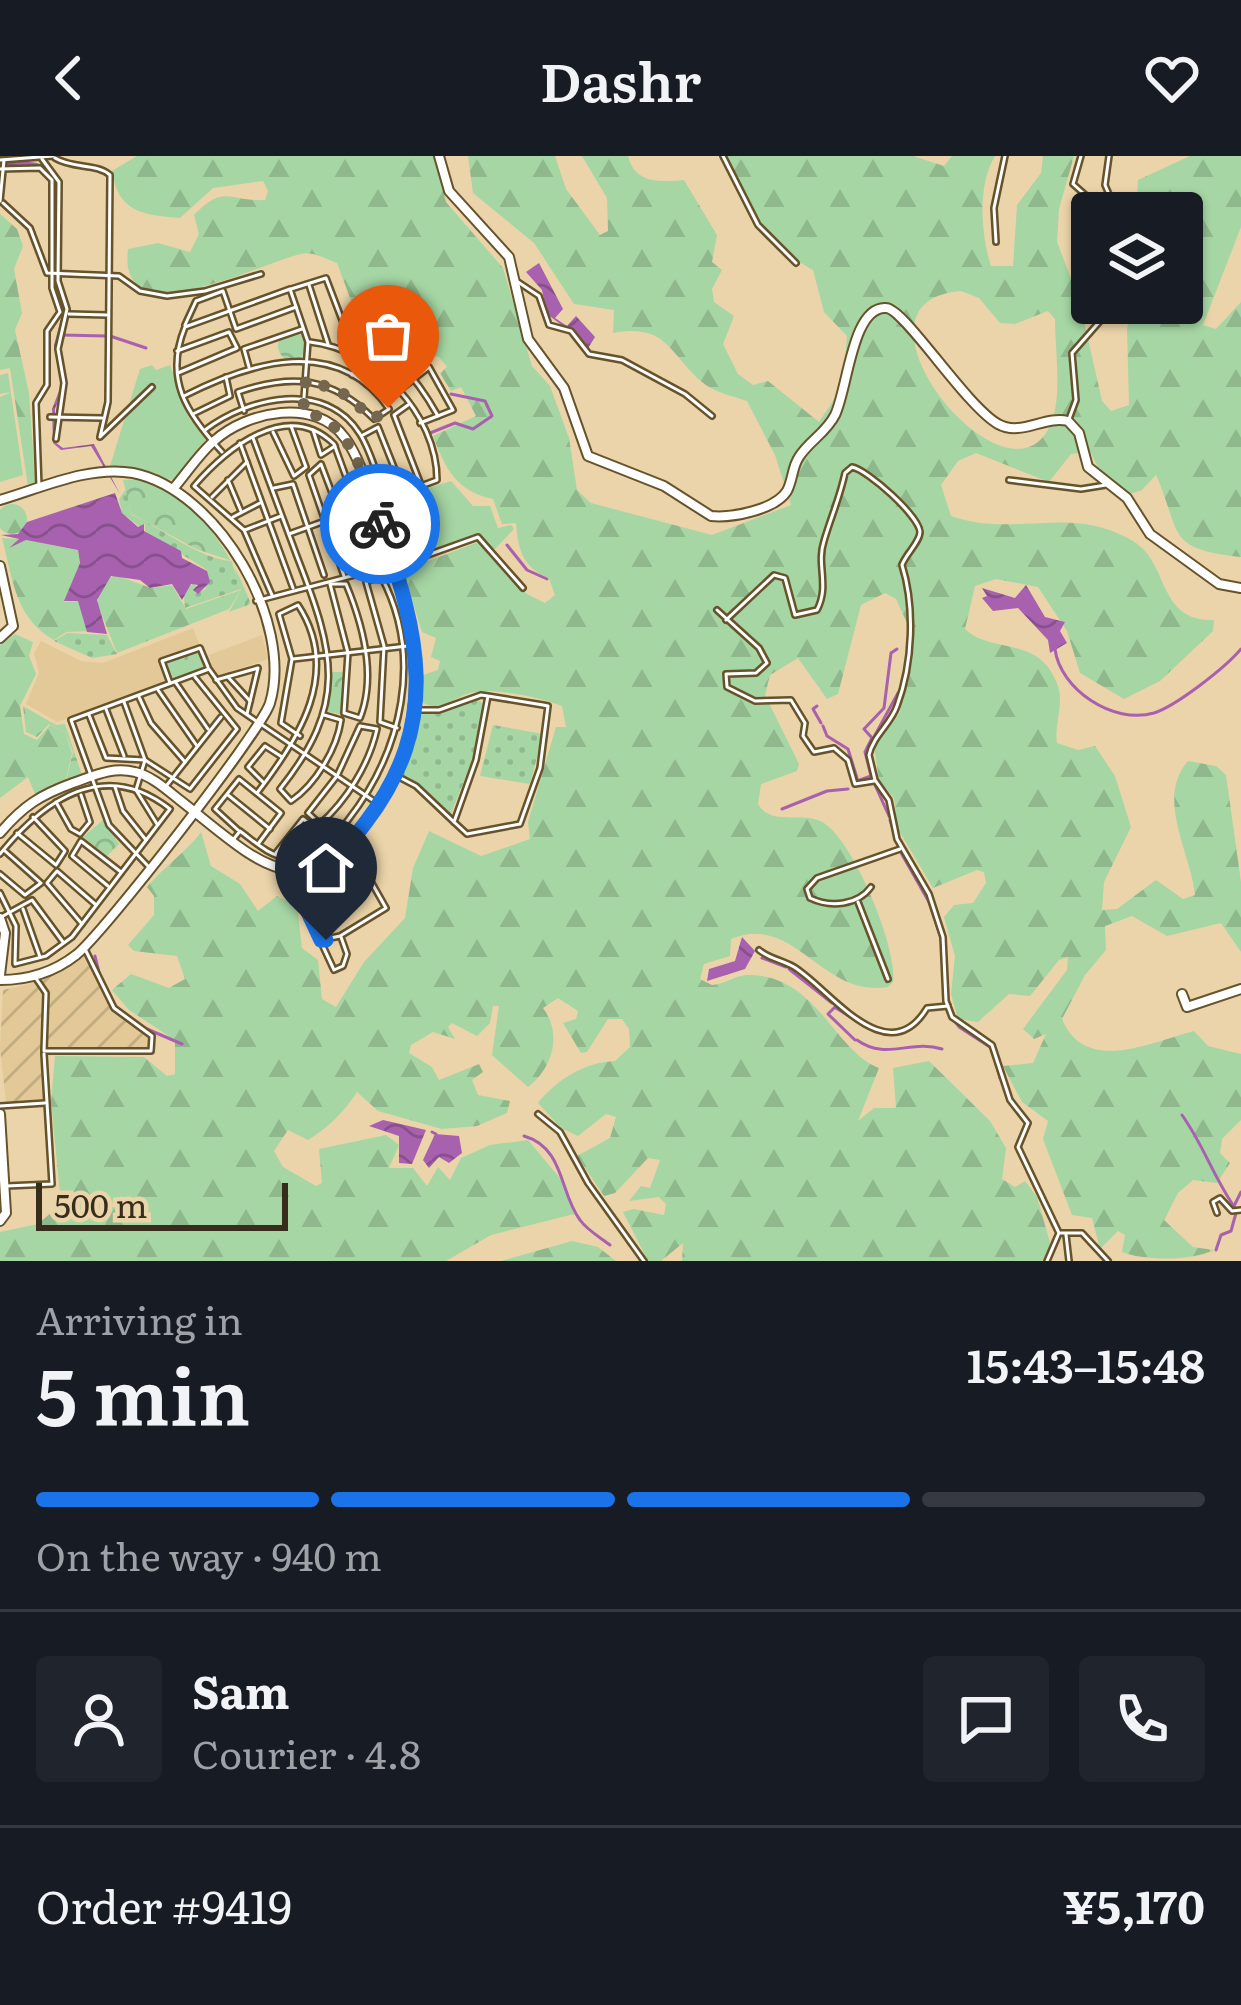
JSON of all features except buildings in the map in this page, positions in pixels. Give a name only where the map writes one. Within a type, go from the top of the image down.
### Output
[{"type":"street","points":[[439,156],[449,191],[504,248],[518,281],[528,339],[564,388],[588,456],[664,486],[711,516],[745,512],[782,496],[798,457],[836,414],[860,323],[874,309],[891,308],[906,317],[938,367],[994,422],[1016,429],[1069,421]]},
{"type":"street","points":[[723,156],[758,225],[796,263]]},
{"type":"street","points":[[996,242],[994,208],[1005,156]]},
{"type":"street","points":[[1081,156],[1073,184],[1082,192]]},
{"type":"street","points":[[1108,192],[1109,156]]},
{"type":"street","points":[[152,387],[100,437],[108,402],[109,315],[109,274],[110,175],[100,168],[72,168],[54,157],[2,160],[2,202],[26,221],[42,267],[55,274],[109,274],[128,279],[140,291],[167,296],[261,274]]},
{"type":"street","points":[[42,159],[59,182],[55,274],[67,314],[58,349],[64,383],[53,417],[56,439]]},
{"type":"street","points":[[2,169],[40,168],[50,177],[60,312],[47,331],[43,361],[47,385],[36,403],[40,488]]},
{"type":"street","points":[[185,326],[326,278],[345,328],[371,340],[415,378],[438,416]]},
{"type":"street","points":[[518,281],[539,296],[549,325],[571,332],[589,354],[622,360],[685,394],[712,416]]},
{"type":"street","points":[[309,283],[328,345]]},
{"type":"street","points":[[290,289],[308,342],[302,426]]},
{"type":"street","points":[[222,452],[191,416],[176,374],[175,352],[196,301],[220,292],[236,329],[296,307]]},
{"type":"street","points":[[67,314],[109,315]]},
{"type":"street","points":[[1069,421],[1076,400],[1072,353],[1098,324]]},
{"type":"street","points":[[250,368],[244,349],[304,329]]},
{"type":"street","points":[[175,352],[230,332],[238,350],[176,374]]},
{"type":"street","points":[[352,375],[371,340]]},
{"type":"street","points":[[289,533],[439,475],[420,424],[400,390],[362,359],[308,342]]},
{"type":"street","points":[[184,396],[275,360],[308,360],[352,375],[379,395],[388,412],[374,419],[340,391],[306,380],[286,378],[238,392],[330,655],[325,715],[306,755],[280,789],[291,801],[323,766],[342,722],[325,715]]},
{"type":"street","points":[[400,390],[429,367],[444,387],[454,410],[420,424]]},
{"type":"street","points":[[191,416],[231,394],[226,376]]},
{"type":"street","points":[[202,432],[277,399],[304,398],[341,413],[361,436],[386,499]]},
{"type":"street","points":[[409,404],[394,415],[422,485]]},
{"type":"street","points":[[0,833],[36,797],[112,770],[140,773],[267,868],[302,873],[327,864],[348,846],[395,776],[415,710],[416,645],[395,566],[346,439],[327,421],[303,414],[273,415],[212,442],[173,489]]},
{"type":"street","points":[[53,417],[102,418]]},
{"type":"street","points":[[1069,421],[1078,433],[1088,467],[1127,498],[1159,543],[1220,584],[1241,588]]},
{"type":"street","points":[[273,430],[293,476],[306,466],[291,425]]},
{"type":"street","points":[[188,493],[222,452],[239,442],[291,425],[313,429],[335,446],[380,570]]},
{"type":"street","points":[[361,436],[378,427],[403,492]]},
{"type":"street","points":[[313,429],[321,455],[335,446]]},
{"type":"street","points":[[239,442],[293,587]]},
{"type":"street","points":[[211,499],[226,478],[247,462]]},
{"type":"street","points":[[344,576],[309,475],[321,464],[363,575]]},
{"type":"street","points":[[726,620],[743,600],[779,574],[785,578],[796,615],[815,612],[827,583],[824,540],[844,472],[862,469],[889,490],[920,532],[902,560],[911,592],[908,663],[895,712],[871,746],[875,781],[889,800],[902,849],[929,894],[946,945],[948,1006],[956,1022],[994,1048],[1010,1100],[1028,1123],[1018,1147],[1024,1166],[1062,1233],[1069,1261]]},
{"type":"street","points":[[0,500],[111,471],[140,475],[173,489],[230,538],[275,664],[274,686],[261,724],[84,948],[35,976],[0,978],[4,942],[0,918],[32,900],[64,944]]},
{"type":"street","points":[[226,478],[241,511]]},
{"type":"street","points":[[1009,480],[1096,490],[1108,484]]},
{"type":"street","points":[[272,489],[293,484],[325,579]]},
{"type":"street","points":[[194,486],[244,530],[272,595]]},
{"type":"street","points":[[228,529],[241,511],[261,502]]},
{"type":"street","points":[[244,530],[282,516]]},
{"type":"street","points":[[256,601],[308,583],[395,566],[478,537],[523,588]]},
{"type":"street","points":[[0,566],[13,626],[0,638]]},
{"type":"street","points":[[257,844],[281,813],[239,779],[215,809],[257,844],[296,858],[325,847],[367,795],[397,728],[402,647],[380,576],[366,584],[384,649],[380,722],[397,728]]},
{"type":"street","points":[[330,584],[346,585],[366,651],[364,703],[358,718],[344,713],[348,653],[330,584]]},
{"type":"street","points":[[257,793],[300,736],[314,696],[315,657],[300,606],[265,614]]},
{"type":"street","points":[[717,610],[754,643],[766,663],[756,673],[726,674],[727,687],[755,700],[791,700],[806,723],[803,736],[814,752],[834,748],[845,755],[855,784],[875,781]]},
{"type":"street","points":[[279,613],[292,659],[281,724],[300,736]]},
{"type":"street","points":[[292,659],[416,645]]},
{"type":"street","points":[[210,731],[162,661],[200,648],[214,681],[246,715],[379,804]]},
{"type":"street","points":[[214,681],[257,668],[246,715]]},
{"type":"street","points":[[148,866],[109,825],[70,723],[209,669]]},
{"type":"street","points":[[190,789],[237,730],[194,675]]},
{"type":"street","points":[[227,676],[252,702]]},
{"type":"street","points":[[157,688],[198,747]]},
{"type":"street","points":[[138,695],[151,722],[185,762]]},
{"type":"street","points":[[395,776],[416,785],[467,834],[520,824],[540,768],[548,706],[471,696],[440,710],[415,710]]},
{"type":"street","points":[[454,822],[476,760],[488,696]]},
{"type":"street","points":[[124,700],[145,760],[136,786],[141,804],[159,826]]},
{"type":"street","points":[[105,707],[124,756]]},
{"type":"street","points":[[88,713],[103,755],[145,760],[197,796]]},
{"type":"street","points":[[165,788],[222,716]]},
{"type":"street","points":[[360,726],[376,729],[352,786],[320,824],[308,813],[338,776],[360,726]]},
{"type":"street","points":[[247,770],[272,737]]},
{"type":"street","points":[[266,746],[284,758]]},
{"type":"street","points":[[211,762],[219,769]]},
{"type":"street","points":[[237,762],[264,783]]},
{"type":"street","points":[[114,784],[123,812],[147,842]]},
{"type":"street","points":[[0,874],[25,895],[41,884],[2,852],[32,816],[56,802],[114,784],[136,786],[170,809],[82,924],[64,944],[40,958],[15,964],[18,935],[0,893]]},
{"type":"street","points":[[56,802],[71,829],[80,834],[90,822],[80,794]]},
{"type":"street","points":[[226,794],[270,829]]},
{"type":"street","points":[[8,824],[56,865],[64,850],[32,816]]},
{"type":"street","points":[[275,854],[304,819],[318,830],[296,858]]},
{"type":"street","points":[[232,841],[240,831]]},
{"type":"street","points":[[110,887],[73,856],[81,841],[122,873]]},
{"type":"street","points":[[321,940],[340,936],[386,908],[348,846]]},
{"type":"street","points":[[872,886],[856,900],[826,904],[810,898],[807,889],[817,878],[902,849]]},
{"type":"street","points":[[82,924],[47,884],[57,871],[96,905]]},
{"type":"street","points":[[302,873],[309,912],[334,970],[344,966],[347,954],[340,936]]},
{"type":"street","points":[[309,912],[350,896],[369,878]]},
{"type":"street","points":[[856,900],[888,979]]},
{"type":"street","points":[[23,908],[40,958]]},
{"type":"street","points":[[44,1051],[152,1050],[151,1035],[106,998],[84,948]]},
{"type":"street","points":[[759,950],[793,966],[847,1014],[882,1031],[899,1031],[918,1021],[926,1008],[948,1006]]},
{"type":"street","points":[[4,1186],[52,1184],[44,1051],[46,993],[35,976]]},
{"type":"street","points":[[1182,994],[1187,1007],[1241,989]]},
{"type":"street","points":[[0,1220],[5,1219],[0,1110],[47,1103]]},
{"type":"street","points":[[538,1114],[560,1132],[588,1183],[644,1261]]},
{"type":"street","points":[[1217,1213],[1217,1198],[1232,1211],[1241,1210]]},
{"type":"street","points":[[1047,1261],[1062,1233]]},
{"type":"street","points":[[1062,1233],[1088,1237],[1108,1261]]},
{"type":"shaded area","points":[[193,628],[200,646],[158,661],[166,683],[57,722],[26,704],[39,673],[34,653],[41,641],[81,661],[103,663]]},
{"type":"shaded area","points":[[262,635],[268,659],[215,677],[209,655]]},
{"type":"shaded area","points":[[85,953],[107,1003],[150,1038],[150,1049],[45,1048],[47,994],[40,981]]},
{"type":"shaded area","points":[[37,982],[45,993],[46,1099],[6,1103],[0,1048],[3,990]]},
{"type":"green space","points":[[137,156],[433,156],[446,202],[503,268],[532,366],[550,386],[569,438],[577,490],[591,503],[712,535],[791,505],[775,455],[747,401],[707,385],[655,336],[613,333],[614,310],[574,304],[534,243],[473,193],[468,156],[555,156],[566,189],[600,235],[608,231],[607,198],[582,156],[628,156],[642,176],[684,180],[717,235],[712,262],[722,270],[712,289],[714,302],[734,316],[723,344],[738,374],[753,385],[768,381],[819,422],[843,386],[847,336],[824,312],[813,270],[771,236],[740,189],[726,156],[913,156],[944,166],[952,156],[995,156],[983,195],[985,240],[991,266],[1013,266],[1017,205],[1041,173],[1043,156],[1074,156],[1059,209],[1057,242],[1071,278],[1071,324],[1085,324],[1102,401],[1111,411],[1129,405],[1128,324],[1203,324],[1203,192],[1137,192],[1138,180],[1190,156],[1241,156],[1241,227],[1203,325],[1216,329],[1241,302],[1241,557],[1188,543],[1174,525],[1156,475],[1142,490],[1130,494],[1101,474],[1090,451],[1071,454],[1049,482],[976,453],[958,461],[941,485],[951,516],[998,524],[1087,524],[1133,541],[1145,551],[1182,612],[1214,620],[1213,631],[1160,681],[1124,699],[1080,673],[1067,631],[1038,587],[996,579],[975,586],[965,629],[1040,659],[1060,693],[1057,743],[1078,750],[1095,746],[1115,776],[1131,827],[1104,882],[1102,910],[1117,909],[1156,880],[1183,899],[1195,895],[1175,809],[1179,776],[1188,761],[1216,766],[1226,775],[1241,882],[1241,952],[1221,923],[1167,936],[1132,916],[1105,926],[1106,950],[1085,975],[1062,1019],[1073,1036],[1103,1050],[1141,1047],[1194,1031],[1208,1046],[1241,1054],[1241,1120],[1222,1139],[1220,1153],[1230,1163],[1217,1183],[1193,1180],[1178,1193],[1164,1220],[1193,1247],[1214,1250],[1181,1258],[1131,1255],[1122,1252],[1125,1235],[1118,1231],[1100,1249],[1092,1218],[1072,1215],[1043,1139],[1048,1121],[1022,1102],[1003,1066],[1033,1063],[1046,1034],[1034,1039],[1023,1029],[1067,970],[1068,957],[1059,960],[1030,996],[1009,994],[978,1022],[958,1019],[951,994],[955,956],[944,917],[954,905],[973,903],[986,883],[984,872],[977,870],[933,888],[898,829],[894,798],[879,780],[874,746],[900,712],[914,638],[896,599],[885,593],[861,605],[838,694],[827,699],[798,658],[770,675],[765,695],[799,764],[797,771],[761,784],[758,804],[770,815],[820,821],[845,847],[881,921],[893,982],[888,987],[865,987],[844,980],[791,945],[753,934],[731,939],[730,956],[704,964],[700,979],[712,985],[743,975],[772,978],[808,1000],[849,1046],[879,1068],[858,1121],[874,1108],[896,1108],[893,1068],[929,1061],[990,1121],[1006,1148],[1002,1179],[1015,1187],[1025,1181],[1037,1197],[1051,1246],[1042,1261],[682,1261],[683,1243],[661,1261],[648,1261],[623,1212],[634,1209],[664,1215],[666,1204],[659,1197],[629,1201],[641,1186],[650,1188],[660,1160],[648,1158],[615,1193],[604,1196],[577,1156],[610,1138],[616,1117],[606,1114],[578,1136],[561,1128],[538,1103],[572,1074],[615,1061],[630,1047],[629,1029],[622,1019],[608,1019],[587,1052],[581,1053],[563,1023],[576,1019],[578,1011],[558,998],[543,1008],[552,1029],[549,1061],[528,1087],[492,1055],[499,1006],[493,1006],[490,1023],[477,1036],[452,1023],[448,1027],[455,1039],[433,1032],[411,1045],[409,1053],[432,1067],[439,1080],[479,1064],[483,1072],[472,1080],[478,1095],[510,1101],[507,1113],[477,1126],[442,1129],[378,1111],[357,1092],[336,1119],[308,1140],[288,1130],[274,1151],[283,1167],[316,1186],[322,1183],[319,1149],[386,1135],[399,1145],[389,1168],[413,1168],[427,1186],[438,1167],[450,1180],[461,1158],[490,1145],[528,1140],[563,1182],[574,1214],[491,1235],[446,1261],[0,1261],[0,1232],[38,1224],[61,1204],[51,1101],[55,1056],[144,1057],[167,1076],[175,1074],[175,1040],[129,1010],[112,990],[131,974],[169,988],[185,979],[177,956],[134,951],[128,945],[154,915],[154,896],[147,887],[201,832],[211,866],[240,884],[258,911],[277,896],[297,906],[302,948],[318,960],[322,999],[336,1007],[364,962],[405,918],[413,868],[429,831],[481,856],[530,839],[528,822],[556,727],[566,727],[562,706],[519,695],[476,692],[442,705],[422,702],[423,675],[438,670],[440,661],[431,657],[436,638],[422,632],[403,571],[478,542],[527,594],[545,603],[555,595],[549,578],[532,568],[523,555],[516,523],[502,524],[493,499],[461,484],[442,458],[433,436],[476,416],[461,387],[451,391],[440,373],[447,367],[439,357],[430,356],[415,367],[381,341],[387,329],[356,314],[337,263],[314,254],[196,288],[145,289],[131,276],[128,249],[158,243],[190,252],[199,234],[194,215],[204,205],[228,196],[265,200],[268,191],[263,181],[213,188],[180,218],[134,209],[115,185],[112,171]],"holes":[[[961,291],[979,298],[1000,323],[1015,324],[1048,311],[1055,319],[1055,410],[1052,421],[1031,446],[1003,446],[971,429],[942,399],[921,364],[914,330],[925,304]]]},
{"type":"green space","points":[[0,214],[17,229],[23,246],[14,269],[22,313],[15,330],[29,393],[35,482],[28,486],[10,368],[0,370]]},
{"type":"green space","points":[[292,332],[302,336],[306,346],[302,356],[292,360],[282,356],[278,346],[282,336]]},
{"type":"green space","points":[[152,365],[156,370],[170,365],[189,418],[206,439],[174,480],[110,466],[140,369]]},
{"type":"green space","points":[[8,373],[11,392],[0,394],[0,375]]},
{"type":"green space","points":[[11,392],[23,475],[0,482],[0,397]]},
{"type":"green space","points":[[123,480],[146,482],[186,503],[231,561],[196,549],[132,514]]},
{"type":"green space","points":[[451,481],[473,506],[490,506],[498,528],[511,525],[514,529],[493,551],[479,534],[398,563],[377,504]]},
{"type":"green space","points":[[126,489],[132,515],[193,549],[231,561],[241,589],[185,608],[183,590],[193,584],[198,587],[195,594],[206,589],[207,570],[145,531],[145,524],[140,527],[122,513],[119,499]]},
{"type":"green space","points":[[6,505],[18,505],[26,513],[26,525],[18,533],[6,533],[-1,527],[-1,511]]},
{"type":"green space","points":[[2,538],[19,539],[9,548],[26,540],[78,550],[80,563],[64,602],[78,601],[92,631],[66,632],[54,640],[31,621],[18,596]]},
{"type":"green space","points":[[234,566],[251,604],[229,612],[241,590]]},
{"type":"green space","points":[[115,575],[151,588],[172,585],[186,609],[241,590],[229,609],[117,653],[97,603],[103,582]]},
{"type":"green space","points":[[67,633],[107,635],[117,654],[92,658],[54,641]]},
{"type":"green space","points":[[15,634],[33,642],[29,656],[36,674],[20,706],[24,734],[37,740],[50,725],[65,732],[72,753],[65,783],[35,794],[28,777],[0,798],[0,645]]},
{"type":"green space","points":[[198,650],[204,669],[170,679],[165,662]]},
{"type":"green space","points":[[331,672],[347,672],[342,715],[327,711]]},
{"type":"green space","points":[[478,699],[483,704],[474,756],[450,816],[418,784],[400,775],[422,714],[442,713]]},
{"type":"green space","points":[[23,706],[56,725],[65,724],[82,775],[66,781],[73,752],[65,732],[49,724],[37,737],[26,732]]},
{"type":"green space","points":[[493,725],[543,734],[530,784],[480,776]]},
{"type":"green space","points":[[103,820],[119,844],[107,856],[83,837]]},
{"type":"green space","points":[[572,1241],[598,1247],[616,1261],[501,1261]]},
{"type":"water","points":[[0,162],[40,164],[46,167],[57,180],[56,281],[66,311],[56,346],[63,387],[55,409],[55,442],[63,448],[94,444],[120,494],[91,446],[61,450],[53,443],[52,409],[61,386],[54,345],[63,312],[53,285],[54,180],[44,167],[0,167]]},
{"type":"water","points":[[539,263],[563,309],[555,318],[567,326],[576,316],[595,337],[587,350],[584,342],[547,314],[542,290],[526,272]]},
{"type":"water","points":[[115,493],[122,513],[207,571],[210,582],[198,594],[193,590],[198,585],[191,584],[182,600],[172,584],[150,588],[140,580],[111,576],[97,600],[107,634],[87,632],[78,601],[64,601],[80,563],[78,550],[26,540],[9,548],[19,539],[1,535],[18,534],[27,522]]},
{"type":"water","points":[[1026,585],[1045,617],[1065,622],[1060,631],[1067,643],[1050,653],[1048,640],[1018,608],[993,611],[982,598],[987,596],[982,588],[1015,598]]},
{"type":"water","points":[[742,937],[755,951],[745,969],[707,981],[709,969],[735,961]]},
{"type":"water","points":[[383,1120],[426,1130],[412,1164],[399,1163],[399,1136],[369,1126]]},
{"type":"water","points":[[435,1134],[459,1136],[462,1153],[449,1163],[439,1157],[429,1168],[423,1160]]},
{"type":"waterway","points":[[61,335],[106,336]]},
{"type":"waterway","points":[[110,336],[146,348]]},
{"type":"waterway","points":[[430,433],[455,423],[473,429],[492,416],[485,401],[451,394]]},
{"type":"waterway","points":[[507,545],[527,570],[547,579]]},
{"type":"waterway","points":[[857,781],[871,776],[865,752],[872,738],[864,729],[884,708],[891,653],[897,649]]},
{"type":"waterway","points":[[1055,649],[1067,678],[1091,701],[1122,714],[1138,715],[1175,703],[1241,649]]},
{"type":"waterway","points":[[874,737],[898,693]]},
{"type":"waterway","points":[[817,706],[813,709],[821,723]]},
{"type":"waterway","points":[[823,726],[827,736],[848,749],[857,778]]},
{"type":"waterway","points":[[875,785],[889,816]]},
{"type":"waterway","points":[[782,809],[827,791],[848,789]]},
{"type":"waterway","points":[[890,820],[899,847]]},
{"type":"waterway","points":[[900,851],[929,902],[942,941]]},
{"type":"waterway","points":[[95,956],[100,976]]},
{"type":"waterway","points":[[762,958],[786,967]]},
{"type":"waterway","points":[[789,969],[832,1003]]},
{"type":"waterway","points":[[835,1007],[828,1014],[855,1040]]},
{"type":"waterway","points":[[836,1008],[860,1023]]},
{"type":"waterway","points":[[946,1008],[959,1027],[993,1049]]},
{"type":"waterway","points":[[912,1026],[926,1012]]},
{"type":"waterway","points":[[140,1026],[182,1044]]},
{"type":"waterway","points":[[878,1031],[904,1030]]},
{"type":"waterway","points":[[857,1040],[878,1049],[942,1049]]},
{"type":"waterway","points":[[995,1059],[1000,1078]]},
{"type":"waterway","points":[[1182,1115],[1235,1208]]},
{"type":"waterway","points":[[432,1132],[436,1134]]},
{"type":"waterway","points":[[524,1136],[547,1150],[580,1220],[610,1245]]},
{"type":"waterway","points":[[1234,1206],[1241,1192]]},
{"type":"waterway","points":[[1216,1250],[1221,1235],[1231,1231],[1236,1213]]},
{"type":"way so far","points":[[380,524],[346,439],[327,421],[303,412],[306,380],[340,391],[374,419],[388,408]]},
{"type":"route","points":[[326,940],[321,940],[307,910],[302,873],[337,856],[373,812],[395,776],[415,710],[418,668],[410,611],[380,524]]}]
